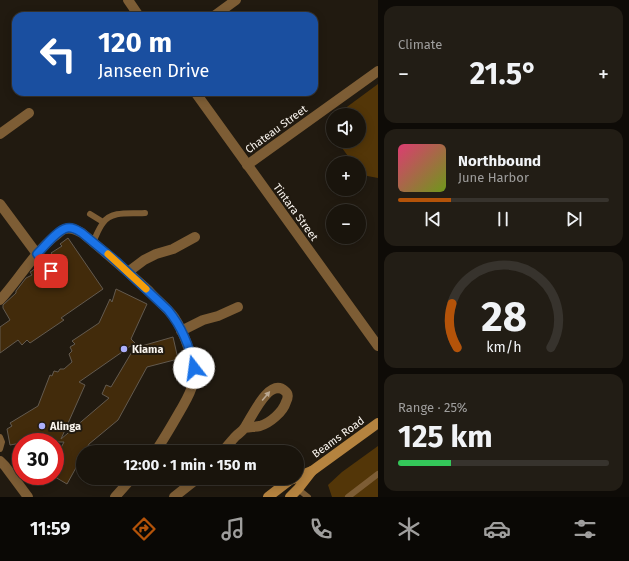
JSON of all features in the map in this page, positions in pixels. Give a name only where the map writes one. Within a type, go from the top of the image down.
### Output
[{"type":"main road","name":"Beams Road","points":[[304,474],[312,471],[378,422]]},
{"type":"main road","name":"Beams Road","points":[[290,497],[312,471]]},
{"type":"main road","name":"Beams Road","points":[[268,497],[284,485]]},
{"type":"street","points":[[128,0],[136,12]]},
{"type":"street","points":[[220,12],[236,0]]},
{"type":"street","name":"Chateau Street","points":[[247,165],[378,71]]},
{"type":"street","name":"Tintara Street","points":[[197,96],[378,346]]},
{"type":"street","points":[[0,134],[29,113]]},
{"type":"street","points":[[0,204],[37,254]]},
{"type":"street","points":[[0,300],[37,254],[51,239],[66,228],[76,230],[93,242],[128,272],[168,310],[174,318],[192,359],[194,375],[190,392],[160,445]]},
{"type":"street","points":[[128,272],[149,257],[173,249],[195,237]]},
{"type":"street","points":[[181,331],[203,320],[238,308]]},
{"type":"street","points":[[228,445],[244,428],[251,415],[271,390],[279,388],[285,391],[288,397],[284,407],[275,416],[267,423],[259,426],[244,428]]},
{"type":"street","points":[[0,461],[6,466],[28,497]]},
{"type":"street","points":[[115,497],[126,485]]},
{"type":"street","points":[[174,497],[189,485]]},
{"type":"lane","points":[[93,242],[103,222],[108,218],[121,213],[144,213]]},
{"type":"lane","points":[[90,214],[103,222]]},
{"type":"lane","points":[[37,254],[58,281]]},
{"type":"lane","points":[[0,437],[2,442],[0,449]]},
{"type":"lane","points":[[348,497],[378,474]]},
{"type":"lane","points":[[298,489],[308,497]]},
{"type":"shaded area","points":[[378,84],[378,178],[366,176],[366,156],[348,156],[342,148],[366,148],[366,108],[345,108]]},
{"type":"shaded area","points":[[378,446],[378,497],[332,497],[328,485],[342,472]]},
{"type":"building","points":[[68,238],[103,289],[61,318],[64,320],[30,343],[27,340],[22,345],[18,340],[0,353],[0,327],[10,320],[3,308],[3,305],[16,293],[26,278],[32,275],[30,272],[38,266],[42,272],[44,270],[55,284],[61,284],[62,279],[50,264],[56,259],[51,253],[62,246],[60,244]]},
{"type":"building","points":[[116,289],[147,304],[131,339],[135,343],[79,382],[85,385],[64,433],[12,433],[12,445],[10,445],[7,429],[12,426],[10,423],[38,406],[50,375],[52,376],[54,371],[58,372],[60,369],[64,369],[72,362],[69,354],[72,351],[70,347],[75,344],[72,341],[99,323],[110,299],[112,302]]},
{"type":"building","points":[[173,337],[178,359],[147,367],[118,420],[88,445],[76,445],[76,468],[67,484],[64,482],[64,436],[109,398],[102,394],[106,385],[111,387],[136,345],[138,347]]},
{"type":"slow traffic","points":[[108,254],[146,289]]},
{"type":"place","name":"Kiama","points":[[124,349]]},
{"type":"place","name":"Alinga","points":[[42,426]]},
{"type":"route","points":[[51,271],[37,254],[51,239],[66,228],[71,228],[82,233],[140,282],[168,310],[178,324],[190,352],[194,368]]}]
